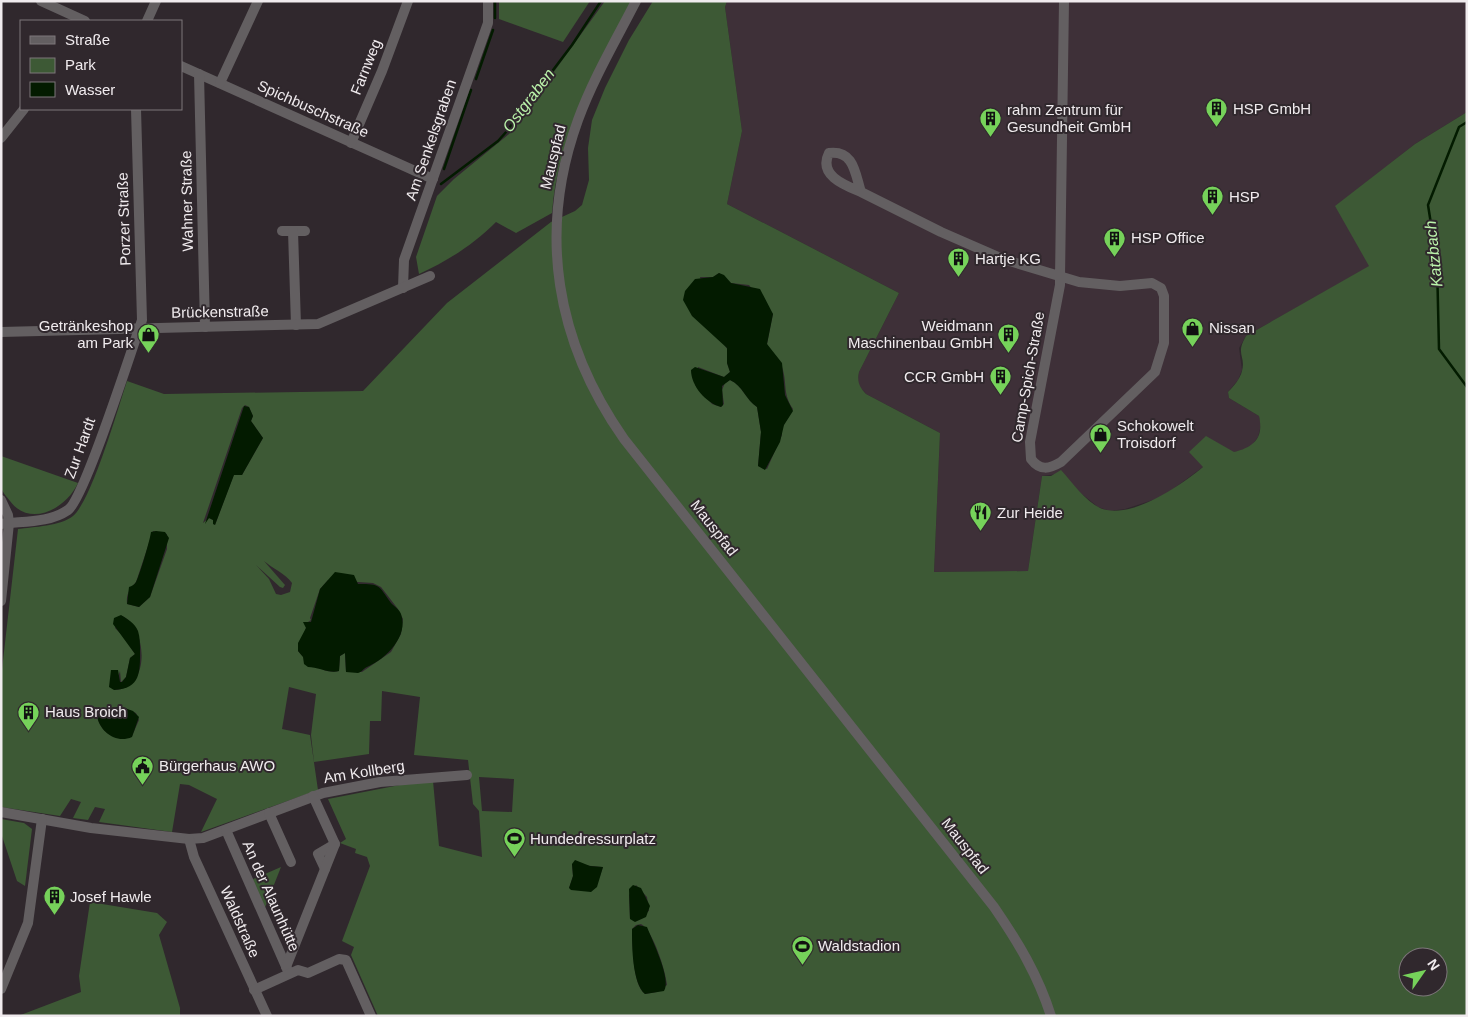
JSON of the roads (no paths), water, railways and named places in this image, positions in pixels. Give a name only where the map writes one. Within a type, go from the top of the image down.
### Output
[{"type":"street","points":[[41,1],[74,19]]},
{"type":"street","points":[[147,20],[156,1]]},
{"type":"street","points":[[220,83],[258,1]]},
{"type":"street","name":"Farnweg","points":[[350,143],[382,71],[408,1]]},
{"type":"street","name":"Am Senkelsgraben","points":[[403,288],[404,260],[488,23],[488,1]]},
{"type":"street","name":"Mauspfad","points":[[636,1],[578,118],[562,171],[556,215],[556,258],[564,312],[580,360],[604,408],[642,462],[994,907],[1022,946],[1041,987],[1051,1016]]},
{"type":"street","name":"Camp-Spich-Straße","points":[[861,192],[941,232],[1003,258],[1060,277],[1104,286],[1145,283],[1157,285],[1164,296],[1164,343],[1157,368],[1147,382],[1061,462],[1045,468],[1034,464],[1031,459],[1030,442],[1060,277],[1064,1]]},
{"type":"street","name":"Spichbuschstraße","points":[[182,66],[433,179]]},
{"type":"street","name":"Wahner Straße","points":[[199,74],[206,328]]},
{"type":"street","points":[[1,138],[23,110]]},
{"type":"street","name":"Porzer Straße","points":[[136,110],[142,320],[139,328]]},
{"type":"street","points":[[282,231],[305,231]]},
{"type":"street","points":[[293,231],[296,326]]},
{"type":"street","name":"Brückenstraße","points":[[1,332],[296,326],[326,322],[430,276]]},
{"type":"street","name":"Zur Hardt","points":[[5,524],[45,519],[64,512],[74,504],[85,484],[139,328]]},
{"type":"street","points":[[1,500],[8,515],[5,524],[1,601]]},
{"type":"street","name":"Am Kollberg","points":[[189,839],[203,838],[313,796],[380,782],[467,775]]},
{"type":"street","points":[[288,970],[325,869],[318,854],[335,844],[313,796]]},
{"type":"street","points":[[1,812],[42,820],[189,839]]},
{"type":"street","points":[[269,813],[291,862]]},
{"type":"street","points":[[1,989],[5,972],[28,923],[42,820]]},
{"type":"street","name":"An der Alaunhütte","points":[[226,830],[288,970]]},
{"type":"street","name":"Waldstraße","points":[[189,839],[194,857],[267,1016]]},
{"type":"street","points":[[254,990],[288,970],[308,973],[340,959],[346,960],[371,1016]]},
{"type":"water","points":[[719,273],[724,275],[731,283],[760,289],[773,314],[767,344],[782,363],[785,395],[793,411],[784,425],[780,442],[765,470],[758,466],[761,432],[757,407],[730,380],[722,386],[723,405],[721,407],[715,405],[700,393],[692,376],[691,370],[695,367],[724,377],[730,372],[727,363],[727,348],[692,316],[683,300],[685,291],[695,279],[713,277]]},
{"type":"water","points":[[244,406],[249,407],[253,416],[251,421],[263,438],[242,475],[234,475],[215,525],[213,520],[209,518],[205,524]]},
{"type":"water","points":[[151,532],[165,532],[169,538],[150,597],[139,607],[127,604],[129,587],[136,582]]},
{"type":"water","points":[[335,572],[354,575],[358,584],[371,584],[378,587],[399,611],[403,622],[399,638],[388,653],[358,673],[346,672],[345,653],[340,656],[339,671],[332,672],[308,667],[304,664],[303,657],[298,651],[298,643],[306,628],[303,622],[311,622],[320,589]]},
{"type":"water","points":[[121,615],[137,628],[140,643],[140,665],[134,682],[123,689],[114,690],[109,687],[111,670],[118,670],[120,682],[122,682],[126,677],[130,658],[135,654],[113,624],[114,618]]},
{"type":"water","points":[[122,707],[133,711],[139,717],[132,737],[126,739],[115,738],[105,732],[97,716],[109,708]]},
{"type":"water","points":[[575,860],[590,866],[603,867],[597,887],[591,892],[571,890],[569,888],[573,876],[572,864]]},
{"type":"water","points":[[633,885],[641,888],[650,906],[646,917],[635,922],[630,919],[629,889]]},
{"type":"water","points":[[638,925],[647,927],[657,950],[665,978],[666,986],[664,991],[645,994],[637,981],[632,929]]},
{"type":"waterway","points":[[495,1],[495,18]]},
{"type":"waterway","name":"Ostgraben","points":[[441,184],[498,141],[507,131],[572,45],[601,1]]},
{"type":"waterway","points":[[476,79],[493,30]]},
{"type":"waterway","points":[[444,169],[471,90]]},
{"type":"waterway","name":"Katzbach","points":[[1467,122],[1459,127],[1428,205],[1437,262],[1439,349],[1467,387]]},
{"type":"place","name":"HSP GmbH","points":[[1217,128]]},
{"type":"place","name":"rahm Zentrum für Gesundheit GmbH","points":[[991,138]]},
{"type":"place","name":"HSP","points":[[1213,216]]},
{"type":"place","name":"HSP Office","points":[[1115,257]]},
{"type":"place","name":"Hartje KG","points":[[959,278]]},
{"type":"place","name":"Nissan","points":[[1193,347]]},
{"type":"place","name":"Getränkeshop am Park","points":[[149,354]]},
{"type":"place","name":"Weidmann Maschinenbau GmbH","points":[[1009,354]]},
{"type":"place","name":"CCR GmbH","points":[[1000,396]]},
{"type":"place","name":"Schokowelt Troisdorf","points":[[1101,454]]},
{"type":"place","name":"Zur Heide","points":[[981,532]]},
{"type":"place","name":"Haus Broich","points":[[29,731]]},
{"type":"place","name":"Bürgerhaus AWO","points":[[143,785]]},
{"type":"place","name":"Hundedressurplatz","points":[[514,858]]},
{"type":"place","name":"Josef Hawle","points":[[54,916]]},
{"type":"place","name":"Waldstadion","points":[[802,965]]}]
